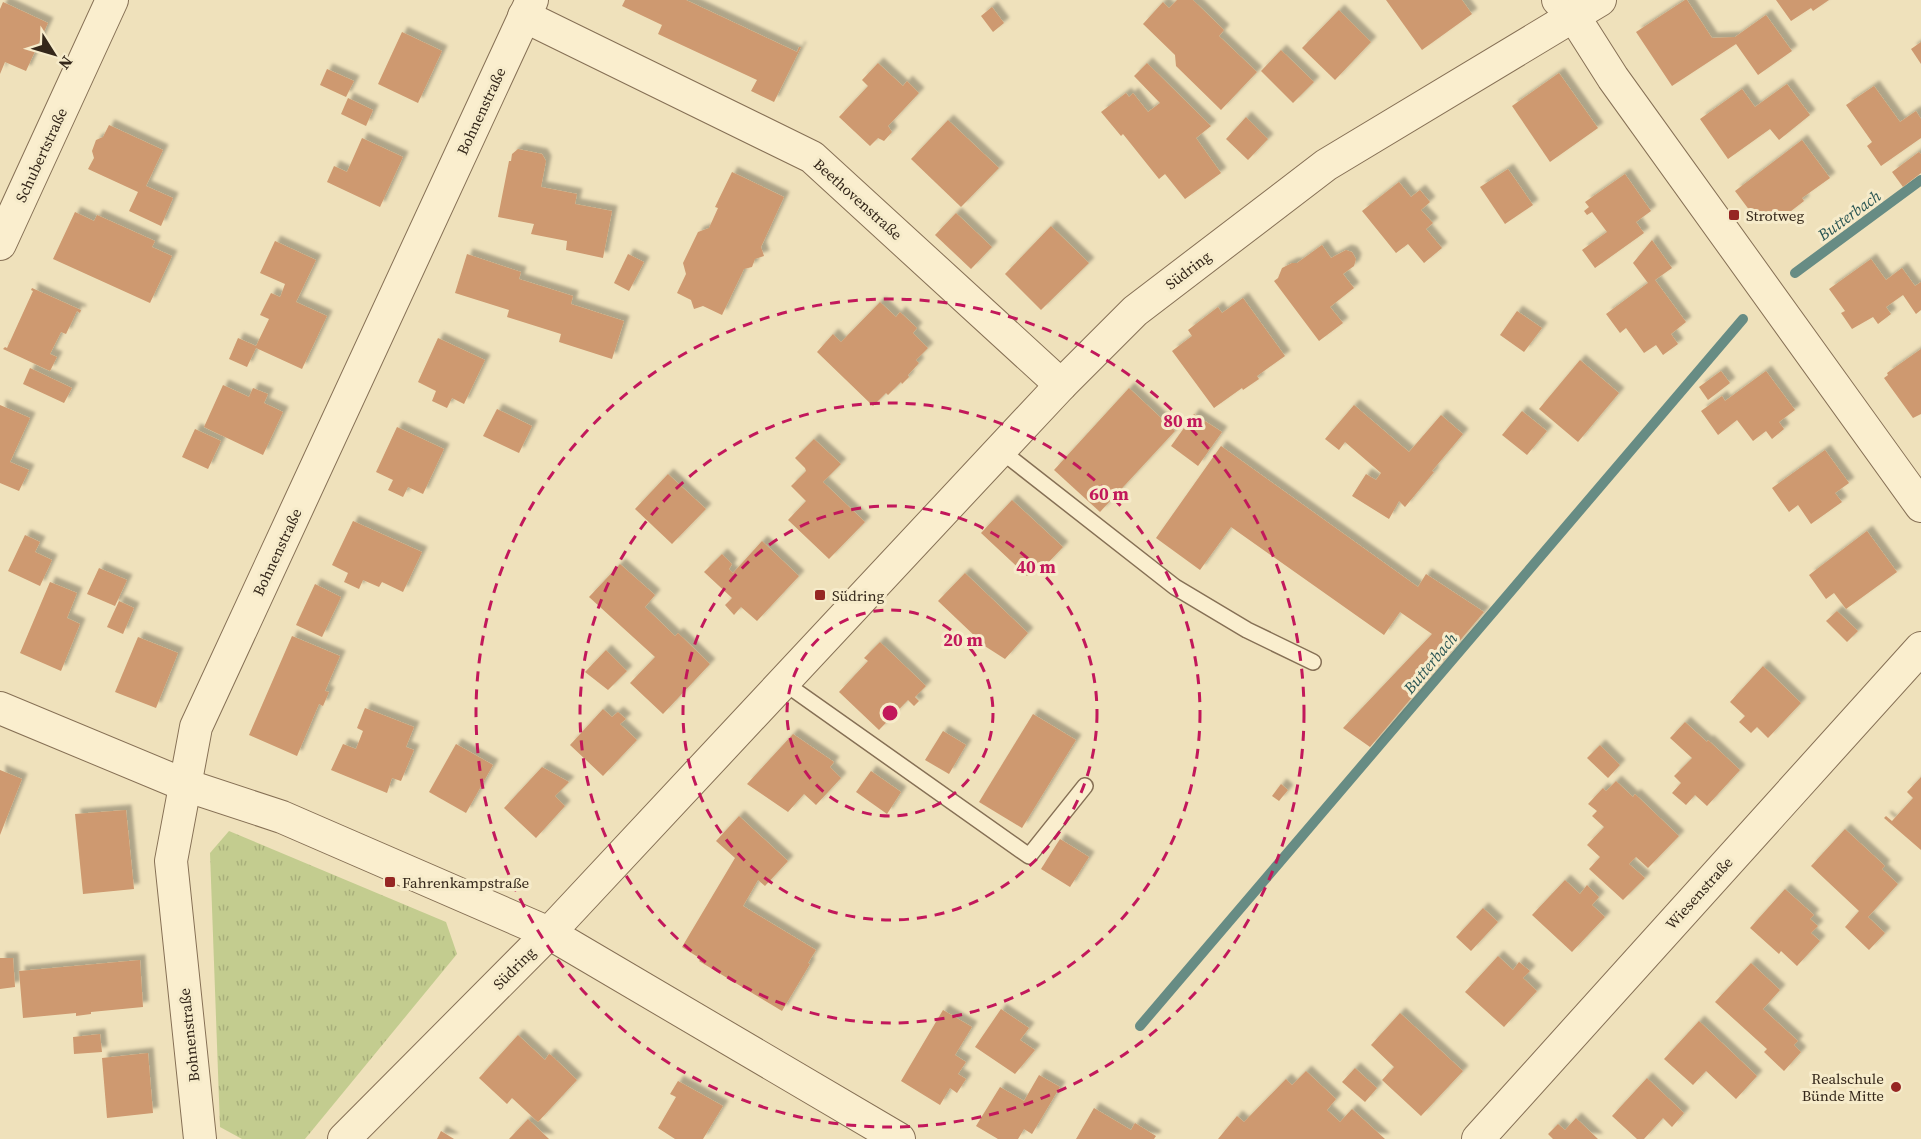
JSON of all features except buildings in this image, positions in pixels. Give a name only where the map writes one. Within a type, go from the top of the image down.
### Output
[{"type":"street","name":"Schubertstraße","points":[[0,244],[112,0]]},
{"type":"street","name":"Südring","points":[[344,1139],[549,933],[1061,385],[1135,311],[1326,165],[1565,7],[1600,0]]},
{"type":"street","points":[[1565,7],[1613,78],[1921,506]]},
{"type":"street","name":"Beethovenstraße","points":[[528,8],[812,157],[1061,385]]},
{"type":"street","name":"Bohnenstraße","points":[[200,1139],[171,861],[196,727],[528,8]]},
{"type":"street","name":"Wiesenstraße","points":[[1478,1139],[1921,648]]},
{"type":"street","points":[[0,708],[185,785],[282,817],[549,933],[899,1139]]},
{"type":"lane","points":[[1000,450],[1175,586],[1247,630],[1313,662]]},
{"type":"lane","points":[[783,682],[1029,856],[1085,786]]},
{"type":"green space","points":[[229,831],[446,922],[457,954],[305,1139],[242,1139],[220,1127],[210,853]]},
{"type":"waterway","name":"Butterbach","points":[[1795,273],[1921,180]]},
{"type":"waterway","name":"Butterbach","points":[[1140,1026],[1743,319]]},
{"type":"place","name":"Strotweg","points":[[1734,215]]},
{"type":"place","name":"Südring","points":[[820,595]]},
{"type":"place","name":"Fahrenkampstraße","points":[[390,882]]},
{"type":"place","name":"Realschule Bünde Mitte","points":[[1896,1087]]}]
